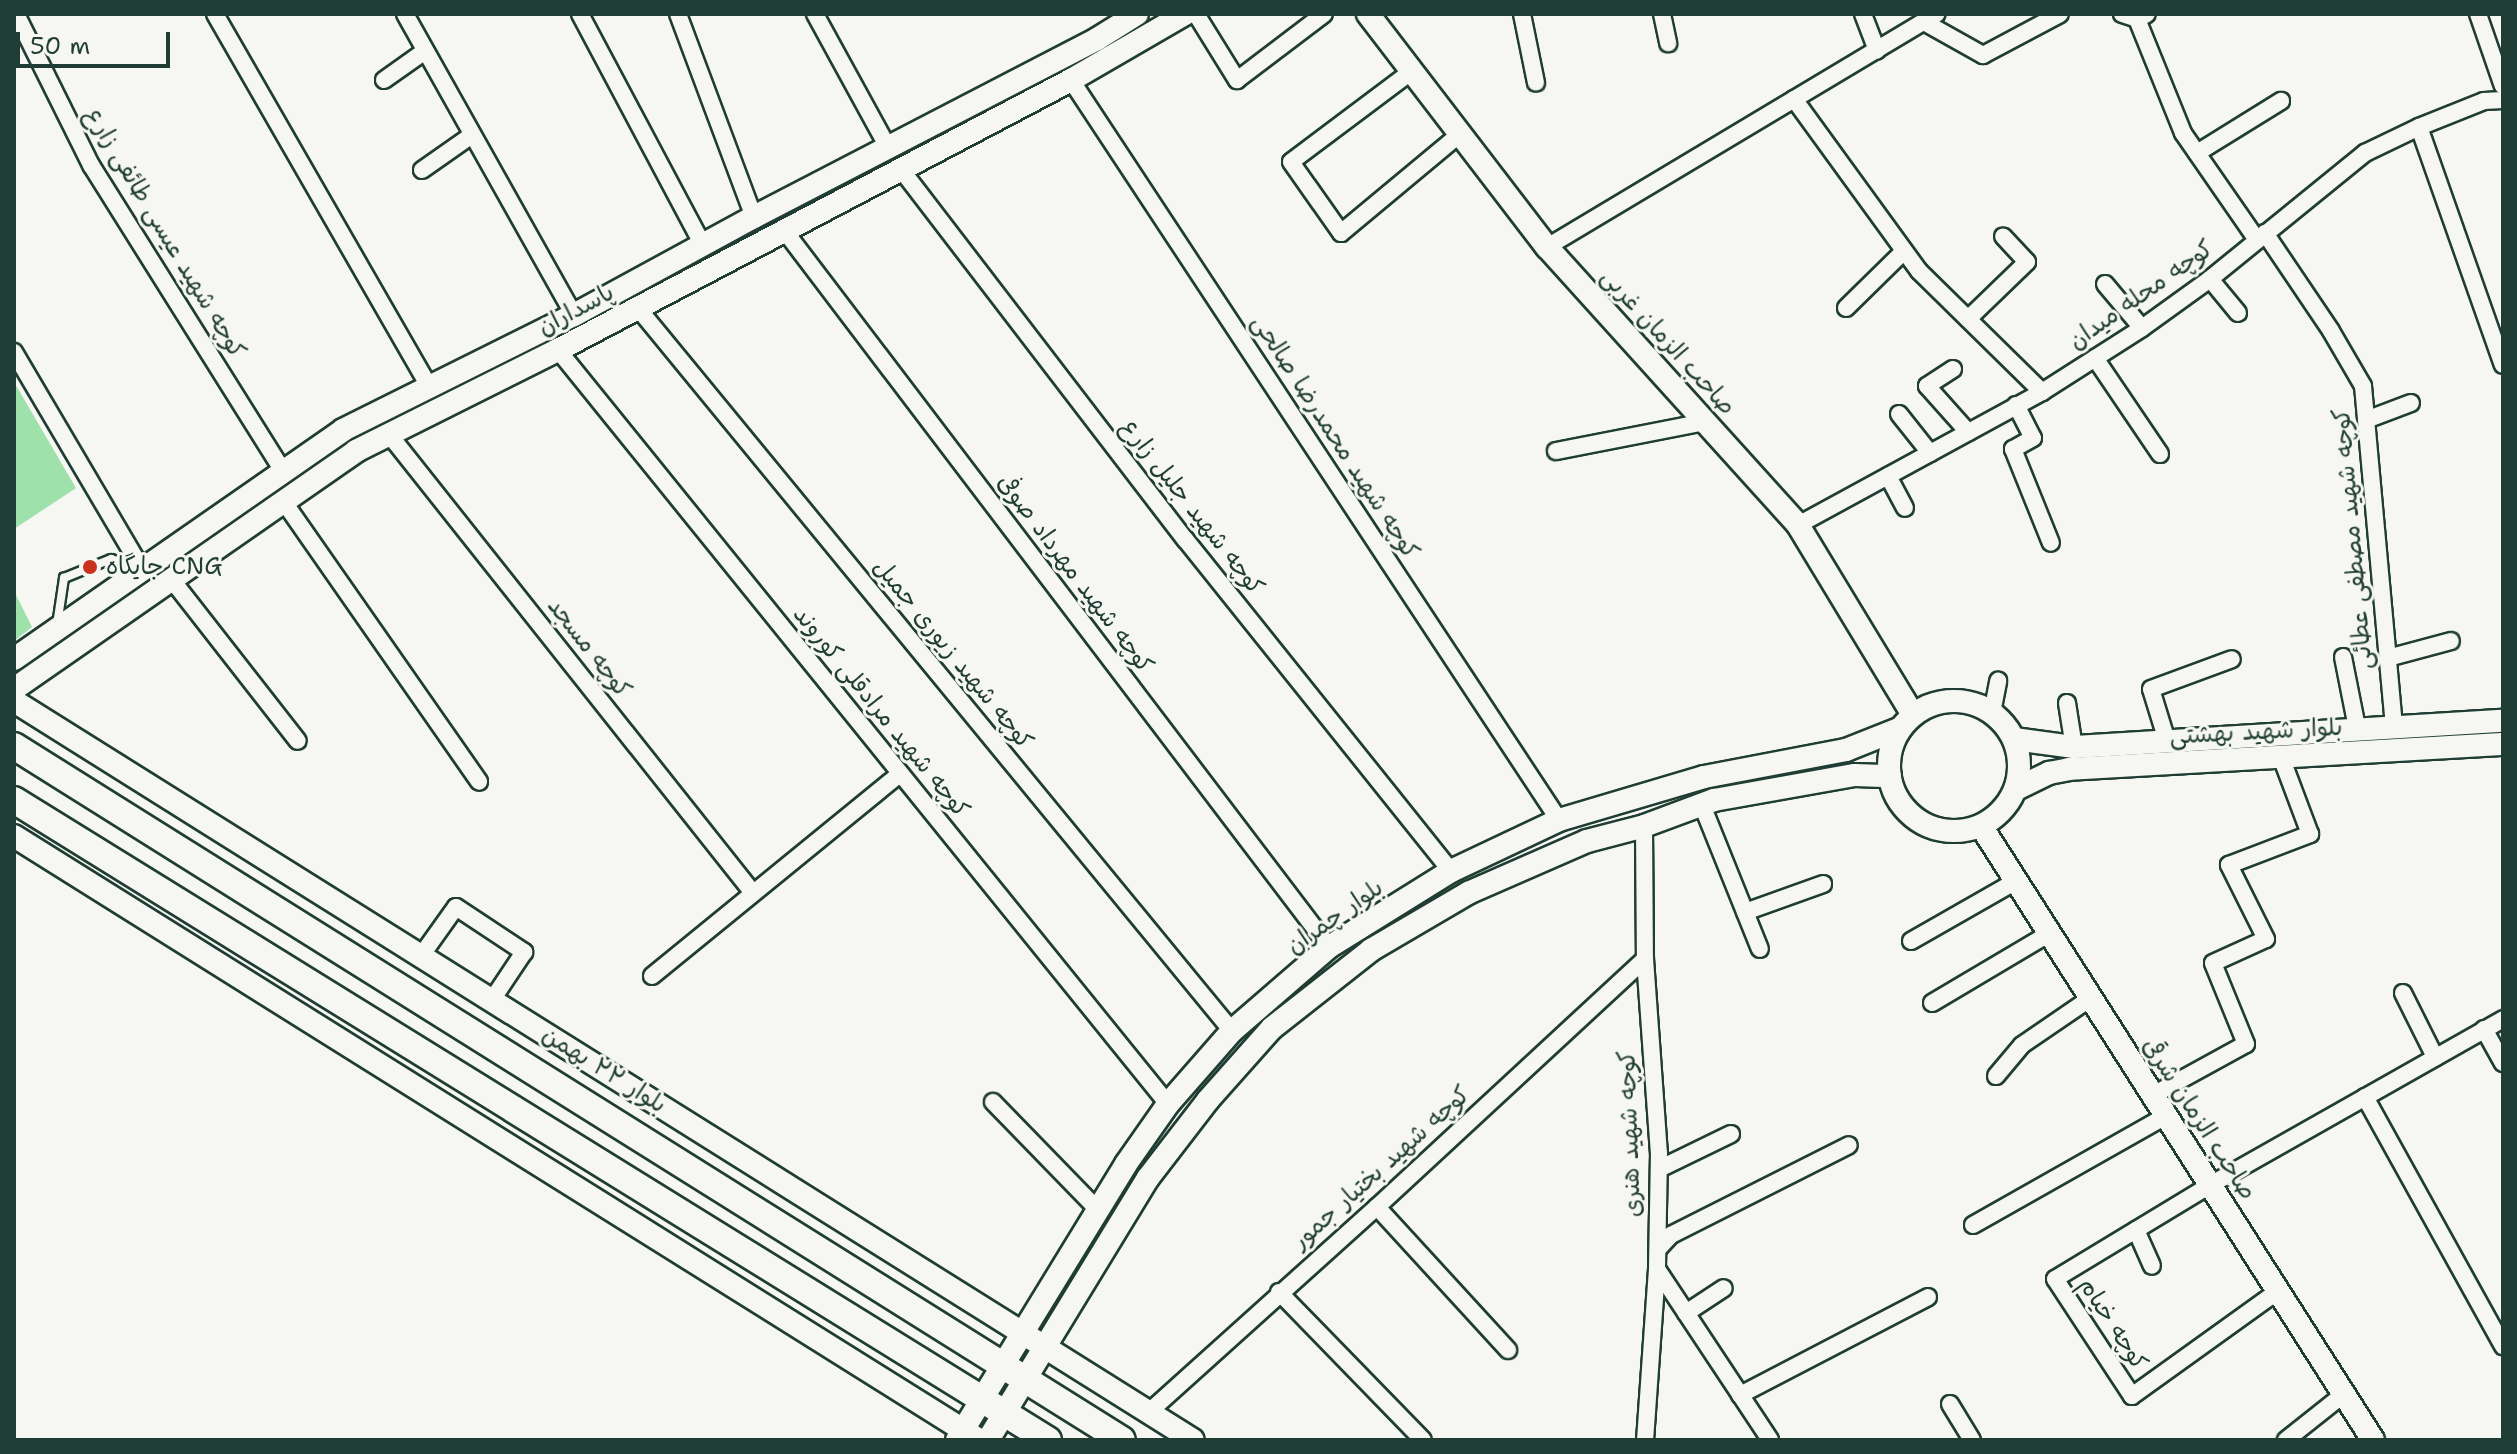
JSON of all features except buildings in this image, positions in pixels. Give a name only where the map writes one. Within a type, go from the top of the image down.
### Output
[{"type":"main road","name":"پاسداران","points":[[14,689],[284,502],[318,475],[388,433],[558,350],[784,230],[895,159],[1137,14]]},
{"type":"main road","name":"پاسداران","points":[[14,659],[343,430],[574,315],[704,247],[754,217],[895,159],[1071,80],[1185,14]]},
{"type":"main road","name":"صاحب الزمان غربی","points":[[1368,14],[1547,247],[1798,525],[1907,722]]},
{"type":"main road","name":"بلوار ۲۲ بهمن","points":[[14,701],[1193,1440]]},
{"type":"main road","points":[[1960,701],[1992,713],[2014,739],[2019,764],[2016,789],[2007,804],[1981,826],[1948,831],[1924,823],[1904,808],[1890,776],[1891,751],[1907,722],[1935,704],[1960,701]]},
{"type":"main road","name":"بلوار شهید بهشتی","points":[[2014,739],[2074,747],[2503,721]]},
{"type":"main road","name":"بلوار چمران","points":[[993,1406],[1013,1372],[1022,1332],[1168,1104],[1232,1031],[1329,947],[1451,871],[1559,820],[1704,777],[1846,750],[1907,722]]},
{"type":"main road","name":"بلوار شهید بهشتی","points":[[2016,789],[2049,773],[2069,769],[2503,744]]},
{"type":"main road","name":"بلوار ۲۲ بهمن","points":[[14,746],[1122,1440]]},
{"type":"main road","name":"بلوار چمران","points":[[1013,1372],[1044,1346],[1148,1178],[1208,1100],[1272,1028],[1371,950],[1468,893],[1587,841],[1644,826],[1702,805],[1855,775],[1890,776]]},
{"type":"main road","points":[[14,800],[1048,1440]]},
{"type":"main road","name":"صاحب الزمان شرقی","points":[[1981,826],[2373,1440]]},
{"type":"main road","points":[[14,836],[967,1437],[993,1406]]},
{"type":"main road","points":[[988,1440],[993,1406]]},
{"type":"street","name":"کوچه شهید عیسی طائفی زارع","points":[[16,14],[91,165],[283,471]]},
{"type":"street","points":[[215,14],[429,386]]},
{"type":"street","points":[[405,14],[574,315]]},
{"type":"street","points":[[580,14],[704,247]]},
{"type":"street","points":[[678,14],[754,217]]},
{"type":"street","name":"کوچه شهید جلیل زارع","points":[[815,14],[895,159],[1185,539],[1451,871]]},
{"type":"street","points":[[1196,14],[1237,80],[1324,14]]},
{"type":"street","points":[[1522,14],[1536,83]]},
{"type":"street","points":[[1662,14],[1668,43]]},
{"type":"street","points":[[1863,14],[1877,50]]},
{"type":"street","points":[[1547,247],[1930,18],[1983,55],[2060,14]]},
{"type":"street","points":[[2478,14],[2503,86]]},
{"type":"street","name":"کوچه شهید مصطفی عطائی","points":[[2135,16],[2183,133],[2331,331],[2363,386],[2394,726]]},
{"type":"street","points":[[384,80],[425,51]]},
{"type":"street","points":[[1412,71],[1291,162],[1341,233],[1460,134]]},
{"type":"street","name":"کوچه شهید محمدرضا صالحی","points":[[1071,80],[1559,820]]},
{"type":"street","points":[[1794,99],[1919,271],[2042,392]]},
{"type":"street","name":"کوچه محله میدان","points":[[1798,525],[2042,392],[2142,328],[2210,279],[2365,153],[2484,101],[2503,100]]},
{"type":"street","points":[[2197,153],[2281,101]]},
{"type":"street","points":[[2419,127],[2503,365]]},
{"type":"street","points":[[422,170],[472,135]]},
{"type":"street","name":"کوچه شهید مهرداد صوفی","points":[[784,230],[1329,947]]},
{"type":"street","points":[[1968,319],[2027,262],[2003,236]]},
{"type":"street","points":[[1846,308],[1904,251]]},
{"type":"street","points":[[2210,279],[2238,313]]},
{"type":"street","points":[[2105,284],[2142,328]]},
{"type":"street","name":"کوچه شهید زیوری جمیل","points":[[637,307],[1232,1031]]},
{"type":"street","name":"کوچه شهید مرادقلی کوروند","points":[[558,350],[1168,1104]]},
{"type":"street","points":[[14,352],[142,569]]},
{"type":"street","points":[[2095,358],[2160,454]]},
{"type":"street","points":[[1953,369],[1927,386],[1968,432]]},
{"type":"street","points":[[2366,420],[2411,403]]},
{"type":"street","points":[[2016,405],[2033,438],[2013,449],[2051,543]]},
{"type":"street","points":[[1899,414],[1930,453]]},
{"type":"street","points":[[1556,451],[1705,422]]},
{"type":"street","name":"کوچه مسجد","points":[[388,433],[753,893]]},
{"type":"street","points":[[1888,476],[1905,508]]},
{"type":"street","points":[[284,502],[479,782]]},
{"type":"street","points":[[172,580],[298,741]]},
{"type":"street","points":[[2388,658],[2451,641]]},
{"type":"street","points":[[2343,657],[2357,728]]},
{"type":"street","points":[[2167,741],[2151,689],[2232,659]]},
{"type":"street","points":[[1992,713],[1998,681]]},
{"type":"street","points":[[2067,703],[2074,747]]},
{"type":"street","points":[[2153,1095],[2246,1044],[2213,963],[2266,939],[2229,865],[2310,834],[2281,757]]},
{"type":"street","points":[[652,976],[900,774]]},
{"type":"street","points":[[1702,805],[1760,949]]},
{"type":"street","name":"کوچه شهید هنری","points":[[1644,826],[1645,959],[1659,1169],[1657,1269],[1645,1440]]},
{"type":"street","points":[[1911,941],[2016,881]]},
{"type":"street","points":[[1745,912],[1823,884]]},
{"type":"street","points":[[421,956],[456,907],[524,952],[492,1000]]},
{"type":"street","points":[[1932,1003],[2050,933]]},
{"type":"street","name":"کوچه شهید بختیار جمور","points":[[1149,1412],[1645,959]]},
{"type":"street","points":[[2403,993],[2435,1057]]},
{"type":"street","points":[[1996,1076],[2022,1045],[2091,998]]},
{"type":"street","name":"کوچه خیام","points":[[2278,1291],[2132,1396],[2055,1279],[2210,1185],[2503,1019]]},
{"type":"street","points":[[2484,1029],[2503,1063]]},
{"type":"street","points":[[2365,1097],[2503,1346]]},
{"type":"street","points":[[993,1102],[1098,1210]]},
{"type":"street","points":[[1973,1225],[2166,1116]]},
{"type":"street","points":[[1659,1169],[1731,1134]]},
{"type":"street","points":[[1658,1249],[1671,1235],[1849,1145]]},
{"type":"street","points":[[1377,1207],[1508,1350]]},
{"type":"street","points":[[2136,1230],[2152,1266]]},
{"type":"street","points":[[1657,1269],[1770,1440]]},
{"type":"street","points":[[1686,1313],[1724,1288]]},
{"type":"street","points":[[1279,1292],[1423,1440]]},
{"type":"street","points":[[1740,1395],[1928,1297]]},
{"type":"street","points":[[2286,1440],[2344,1394]]},
{"type":"street","points":[[1950,1404],[1972,1440]]},
{"type":"street","points":[[1645,1418],[1661,1440]]},
{"type":"lane","points":[[56,630],[64,578],[111,559],[142,569]]},
{"type":"green space","points":[[14,382],[76,488],[14,529]]},
{"type":"green space","points":[[14,591],[32,627],[14,641]]},
{"type":"place","name":"جایگاه CNG","points":[[90,567]]}]
